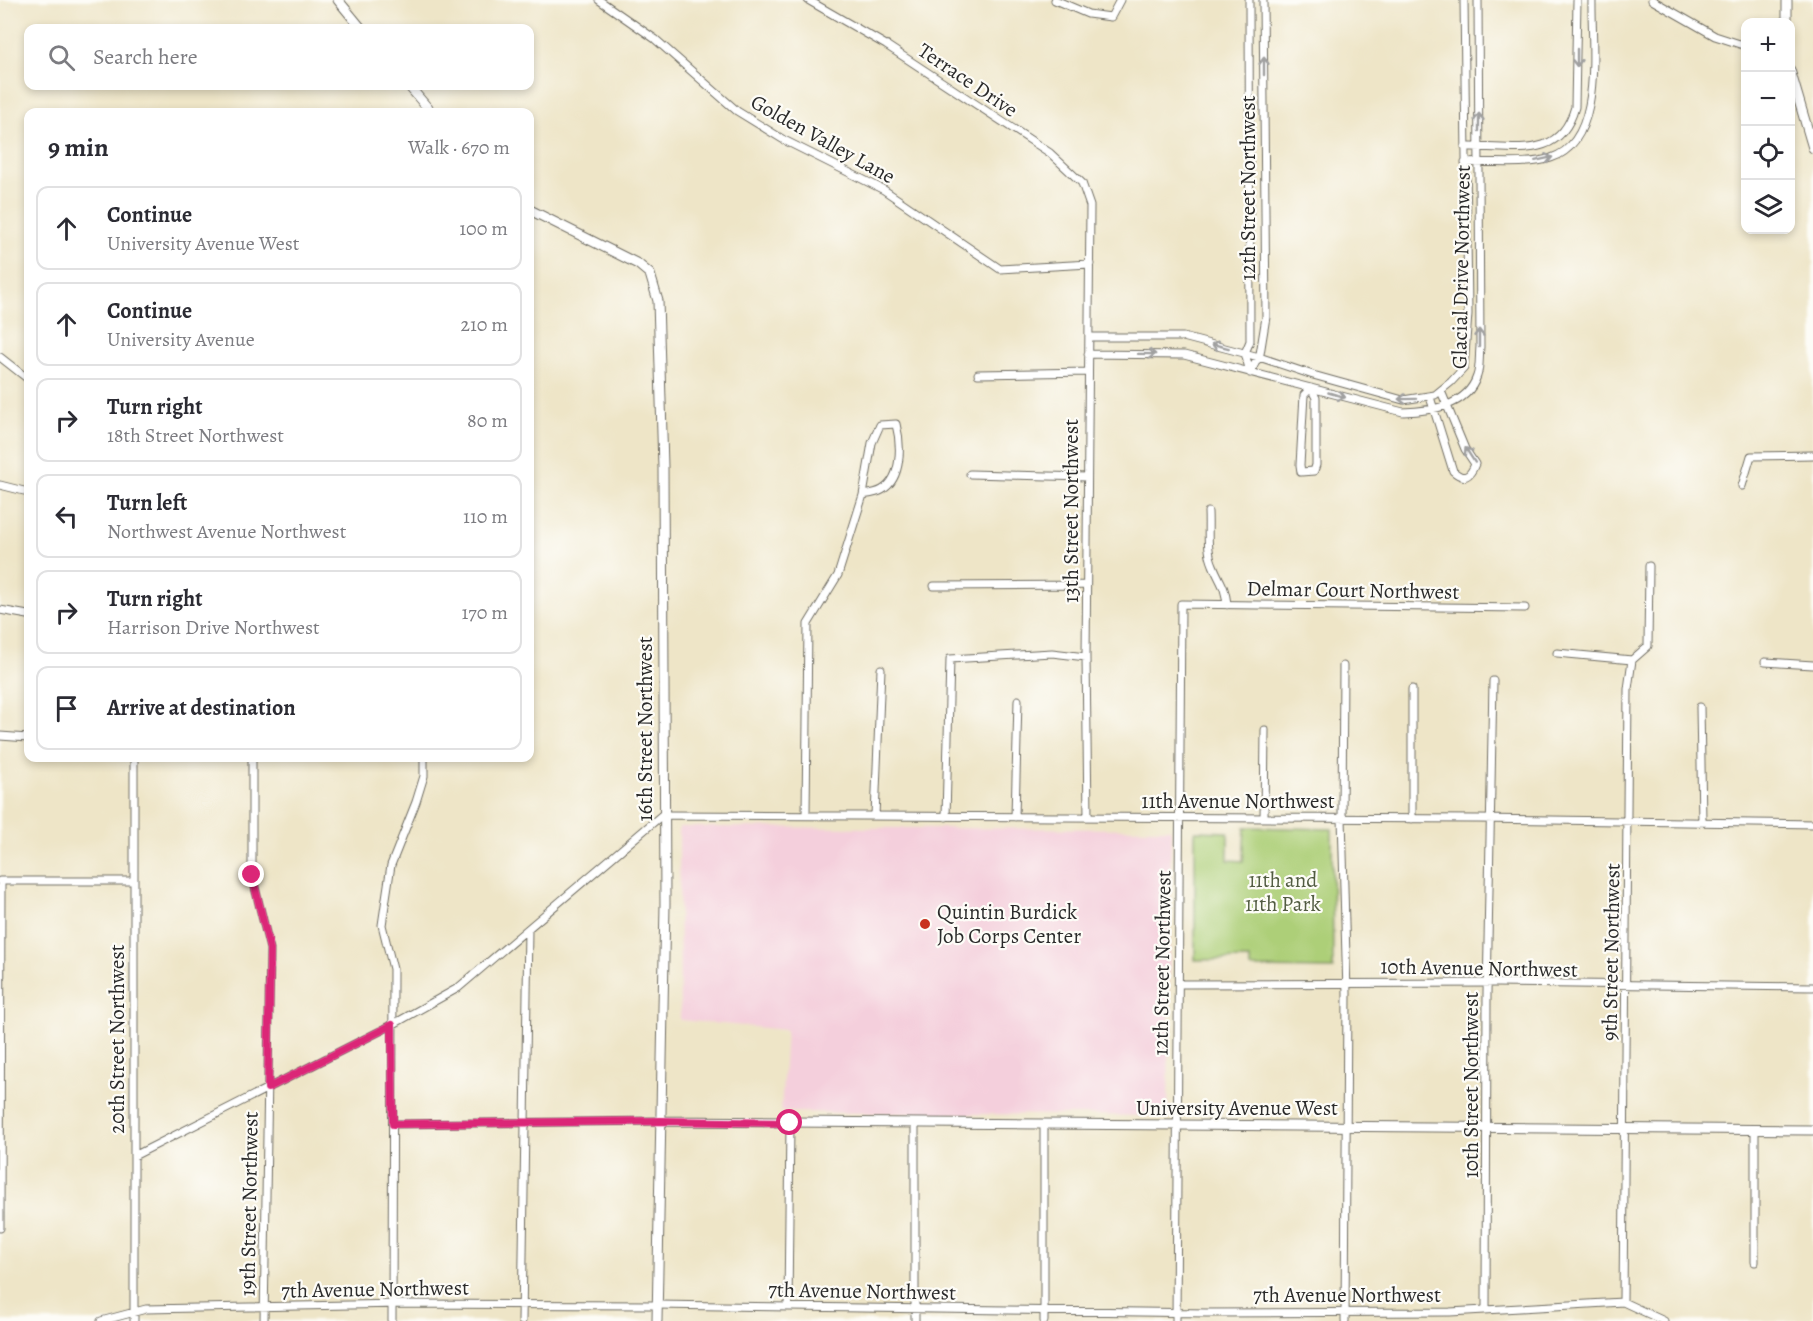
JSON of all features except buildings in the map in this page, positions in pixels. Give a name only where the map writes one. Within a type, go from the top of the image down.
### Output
[{"type":"street","points":[[338,0],[358,24]]},
{"type":"street","name":"Golden Valley Lane","points":[[599,0],[655,39],[737,111],[784,140],[884,190],[1000,269],[1090,264]]},
{"type":"street","name":"Terrace Drive","points":[[808,0],[886,45],[1050,153],[1083,183],[1090,206]]},
{"type":"street","points":[[1055,0],[1088,14],[1111,16],[1120,0]]},
{"type":"street","points":[[1249,0],[1250,341],[1245,353],[1250,373]]},
{"type":"street","name":"12th Street Northwest","points":[[1250,373],[1259,357],[1266,317],[1263,0]]},
{"type":"street","points":[[1089,337],[1183,337],[1403,400],[1430,397],[1441,391],[1464,368],[1468,314],[1464,0]]},
{"type":"street","name":"Glacial Drive Northwest","points":[[1088,354],[1184,355],[1403,412],[1433,411],[1461,398],[1477,376],[1479,347],[1478,0]]},
{"type":"street","points":[[1465,147],[1534,148],[1551,144],[1562,134],[1571,120],[1575,107],[1577,0]]},
{"type":"street","points":[[1465,163],[1534,161],[1554,157],[1572,145],[1586,126],[1590,108],[1592,0]]},
{"type":"street","points":[[1652,0],[1715,36],[1741,44]]},
{"type":"street","points":[[1787,0],[1787,18]]},
{"type":"street","points":[[1792,72],[1813,148]]},
{"type":"street","points":[[412,90],[428,108]]},
{"type":"street","name":"13th Street Northwest","points":[[1088,817],[1086,585],[1090,206]]},
{"type":"street","name":"16th Street Northwest","points":[[534,212],[638,264],[650,274],[658,301],[663,467],[662,815],[665,904],[657,1321]]},
{"type":"street","points":[[0,357],[24,376]]},
{"type":"street","points":[[978,374],[1088,372]]},
{"type":"street","points":[[1311,388],[1317,398],[1316,465],[1314,471],[1307,473],[1300,472],[1304,395],[1311,388],[1313,375]]},
{"type":"street","points":[[1430,397],[1453,471],[1460,477],[1471,475],[1475,464],[1465,449],[1441,391]]},
{"type":"street","points":[[806,815],[808,624],[838,575],[863,495],[872,442],[880,425],[896,424],[902,445],[892,480],[882,490],[863,495]]},
{"type":"street","points":[[1743,486],[1751,456],[1813,455]]},
{"type":"street","points":[[969,474],[1087,477]]},
{"type":"street","points":[[0,485],[24,491]]},
{"type":"street","points":[[1209,512],[1210,551],[1213,565],[1224,584],[1227,605]]},
{"type":"street","name":"9th Street Northwest","points":[[1623,1302],[1628,689],[1632,660],[1648,646],[1649,566]]},
{"type":"street","points":[[934,586],[1086,585]]},
{"type":"street","name":"12th Street Northwest","points":[[1176,1321],[1181,604]]},
{"type":"street","name":"Delmar Court Northwest","points":[[1181,604],[1525,608]]},
{"type":"street","points":[[0,610],[24,614]]},
{"type":"street","points":[[946,817],[950,659],[1052,654],[1086,657]]},
{"type":"street","points":[[1557,654],[1632,660]]},
{"type":"street","points":[[1765,662],[1813,665]]},
{"type":"street","points":[[1343,666],[1342,818],[1346,982],[1345,1321]]},
{"type":"street","points":[[875,816],[881,669]]},
{"type":"street","name":"10th Street Northwest","points":[[1486,1310],[1493,681]]},
{"type":"street","points":[[1412,689],[1412,819]]},
{"type":"street","points":[[1016,817],[1018,700]]},
{"type":"street","points":[[1700,707],[1702,821]]},
{"type":"street","points":[[1264,730],[1264,818]]},
{"type":"street","points":[[0,736],[24,738]]},
{"type":"street","name":"20th Street Northwest","points":[[134,762],[134,1321]]},
{"type":"street","name":"19th Street Northwest","points":[[252,762],[252,875],[270,949],[264,1321]]},
{"type":"street","points":[[392,1321],[393,969],[382,925],[391,865],[416,802],[424,776],[424,762]]},
{"type":"street","points":[[134,1156],[392,1025],[458,988],[591,872],[662,815]]},
{"type":"street","name":"11th Avenue Northwest","points":[[662,815],[1490,819],[1813,824]]},
{"type":"street","points":[[0,1228],[0,881],[133,881]]},
{"type":"street","points":[[522,1321],[523,1122],[528,929]]},
{"type":"street","name":"10th Avenue Northwest","points":[[1180,984],[1346,982],[1627,987],[1813,987]]},
{"type":"street","points":[[393,1124],[661,1121]]},
{"type":"street","name":"University Avenue West","points":[[661,1121],[1813,1130]]},
{"type":"street","points":[[788,1307],[790,1123]]},
{"type":"street","points":[[915,1124],[915,1321]]},
{"type":"street","points":[[1044,1125],[1044,1321]]},
{"type":"street","points":[[1755,1130],[1755,1262]]},
{"type":"street","points":[[1623,1302],[1664,1321]]},
{"type":"street","name":"7th Avenue Northwest","points":[[101,1321],[134,1311],[193,1307],[657,1305],[1176,1312],[1486,1310],[1623,1302]]},
{"type":"shaded area","name":"Quintin Burdick Job Corps Center","points":[[679,827],[1171,829],[1168,1116],[781,1112],[786,1030],[680,1020]]},
{"type":"green space","name":"11th and 11th Park","points":[[1245,827],[1332,829],[1333,969],[1250,968],[1250,959],[1195,960],[1195,831],[1228,832],[1228,860],[1243,861]]},
{"type":"place","name":"Quintin Burdick Job Corps Center","points":[[925,924]]},
{"type":"route","points":[[252,875],[270,949],[268,1088],[392,1025],[393,1124],[661,1121],[790,1123]]}]
